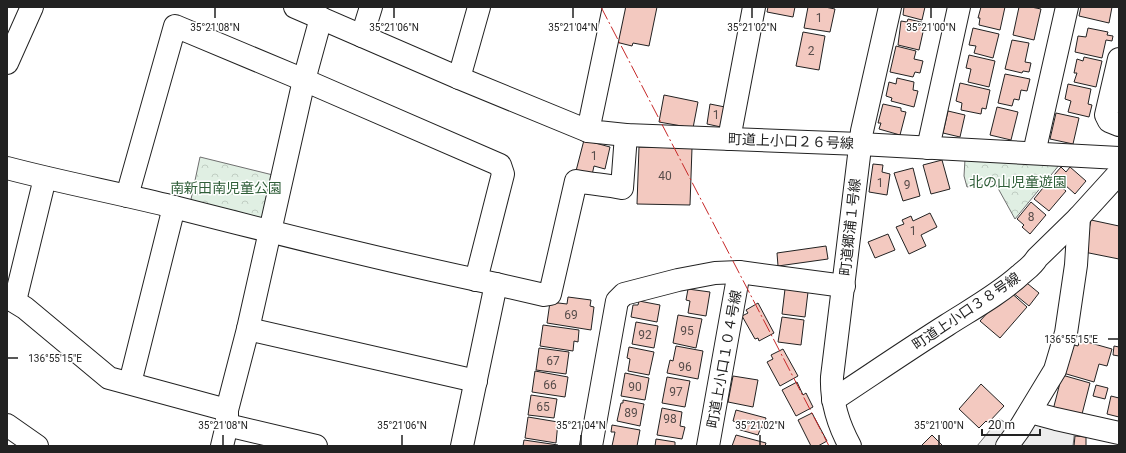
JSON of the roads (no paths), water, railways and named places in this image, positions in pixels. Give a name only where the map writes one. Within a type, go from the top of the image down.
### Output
[{"type":"street","points":[[7,63],[32,7]]},
{"type":"street","name":"町道上小口２６号線","points":[[295,7],[459,78],[588,131],[626,136],[860,144],[1119,158]]},
{"type":"street","points":[[362,36],[371,7]]},
{"type":"street","points":[[459,78],[479,7]]},
{"type":"street","points":[[588,131],[614,7]]},
{"type":"street","points":[[729,139],[754,7]]},
{"type":"street","name":"町道郷浦１号線","points":[[850,446],[840,427],[833,400],[832,376],[860,144],[890,7]]},
{"type":"street","points":[[928,148],[959,7]]},
{"type":"street","points":[[1034,153],[1067,7]]},
{"type":"street","points":[[222,446],[227,417],[304,80],[321,18]]},
{"type":"street","points":[[127,196],[175,26],[500,165],[503,174],[486,282],[476,381],[462,446]]},
{"type":"street","points":[[1119,59],[1106,115],[1109,122],[1119,124]]},
{"type":"street","points":[[7,168],[174,207],[270,232],[544,295],[550,294],[576,181],[594,185],[602,184],[622,188],[626,136]]},
{"type":"street","name":"町道上小口３８号線","points":[[833,400],[995,295],[1026,271],[1037,258],[1079,217],[1119,173]]},
{"type":"street","points":[[46,178],[11,299],[25,308],[109,378],[130,383],[316,446]]},
{"type":"street","points":[[130,383],[174,207]]},
{"type":"street","points":[[1007,446],[1030,412],[1055,370],[1066,333],[1076,265],[1079,217]]},
{"type":"street","points":[[591,446],[617,301],[624,294],[678,280],[715,273],[740,272],[844,286]]},
{"type":"street","name":"町道上小口１０４号線","points":[[708,446],[740,272]]},
{"type":"street","points":[[248,329],[476,381]]},
{"type":"street","points":[[1030,412],[1119,433]]},
{"type":"street","points":[[7,425],[37,446]]},
{"type":"park label","name":"北の山児童遊園","points":[[1018,182]]},
{"type":"park label","name":"南新田南児童公園","points":[[226,188]]}]
